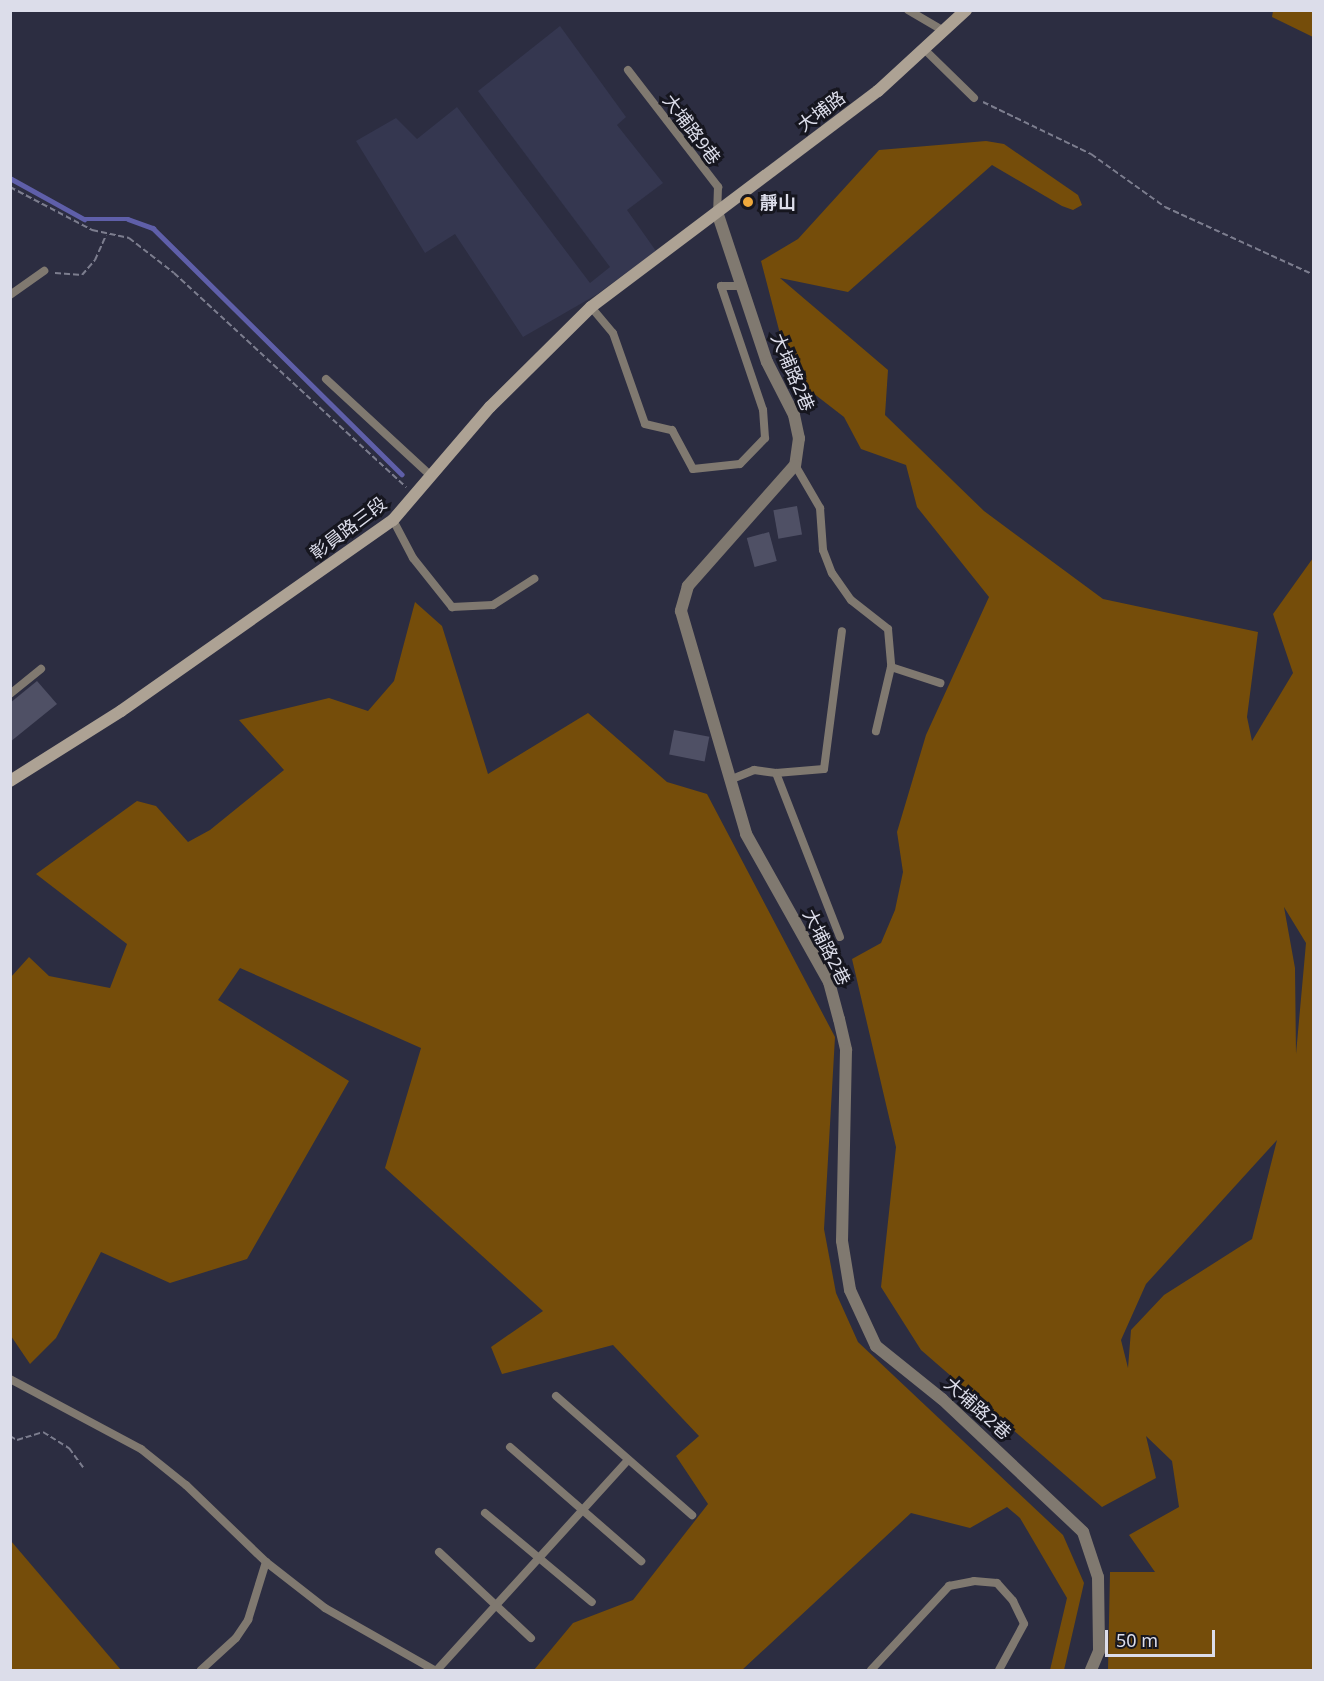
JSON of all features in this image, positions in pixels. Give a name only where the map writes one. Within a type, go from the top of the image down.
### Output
[{"type":"main road","name":"大埔路","points":[[690,229],[717,212],[878,91],[966,10]]},
{"type":"main road","name":"彰員路三段","points":[[10,781],[121,711],[393,520],[490,407],[591,307],[690,229]]},
{"type":"street","name":"大埔路2巷","points":[[717,212],[767,362],[794,415],[798,438],[795,465],[688,586],[681,611],[732,779],[746,834],[829,982],[839,1019],[846,1050],[842,1241],[860,1318],[876,1346],[942,1399],[1083,1532],[1098,1577],[1099,1651],[1091,1671]]},
{"type":"lane","points":[[908,10],[944,31]]},
{"type":"lane","points":[[924,49],[974,98]]},
{"type":"lane","name":"大埔路9巷","points":[[628,70],[718,187],[717,212]]},
{"type":"lane","points":[[10,295],[45,271]]},
{"type":"lane","points":[[591,307],[613,333],[645,424],[672,430],[693,469],[740,464],[765,438],[763,410],[721,286],[740,286]]},
{"type":"lane","points":[[326,380],[431,476]]},
{"type":"lane","points":[[795,465],[820,508],[823,550],[832,573],[851,600],[888,629],[891,667],[876,731]]},
{"type":"lane","points":[[393,520],[413,558],[452,607],[493,605],[534,579]]},
{"type":"lane","points":[[732,779],[754,770],[776,773],[824,770],[842,631]]},
{"type":"lane","points":[[891,667],[940,683]]},
{"type":"lane","points":[[10,694],[41,669]]},
{"type":"lane","points":[[776,773],[840,937]]},
{"type":"lane","points":[[10,1379],[141,1449],[186,1485],[266,1562],[325,1608],[436,1671],[627,1461]]},
{"type":"lane","points":[[556,1396],[627,1461],[692,1515]]},
{"type":"lane","points":[[510,1447],[641,1561]]},
{"type":"lane","points":[[485,1513],[592,1602]]},
{"type":"lane","points":[[439,1552],[531,1638]]},
{"type":"lane","points":[[201,1671],[236,1638],[248,1620],[266,1562]]},
{"type":"lane","points":[[871,1671],[949,1586],[974,1581],[997,1582],[1024,1624],[999,1671]]},
{"type":"path","points":[[974,98],[1091,154],[1165,207],[1314,275]]},
{"type":"path","points":[[10,187],[106,234],[129,238],[174,273],[415,495]]},
{"type":"path","points":[[45,271],[82,275],[95,260],[106,234]]},
{"type":"path","points":[[10,1436],[17,1440],[43,1432],[69,1448],[83,1467]]},
{"type":"shaded area","points":[[1273,11],[1313,11],[1313,37],[1272,17]]},
{"type":"shaded area","points":[[560,26],[626,117],[617,125],[663,183],[627,210],[656,251],[596,295],[523,337],[455,234],[425,253],[356,141],[396,118],[417,139],[457,107],[590,283],[610,267],[478,91]]},
{"type":"shaded area","points":[[986,141],[1004,144],[1078,195],[1082,205],[1073,210],[1062,206],[992,165],[848,292],[780,278],[888,370],[885,415],[984,511],[1103,599],[1258,632],[1247,717],[1252,741],[1293,673],[1273,614],[1313,558],[1313,1670],[1108,1670],[1110,1572],[1155,1572],[1129,1535],[1179,1507],[1172,1461],[1146,1436],[1156,1478],[1102,1507],[921,1350],[881,1287],[896,1147],[852,959],[881,943],[895,910],[903,872],[897,832],[926,735],[989,597],[917,507],[906,465],[861,449],[844,417],[791,376],[761,261],[798,239],[879,150]],"holes":[[[1284,907],[1306,943],[1296,1054],[1295,968]],[[1277,1140],[1252,1239],[1164,1295],[1131,1330],[1128,1368],[1121,1340],[1146,1284]]]},
{"type":"shaded area","points":[[415,602],[442,626],[488,774],[588,713],[667,782],[707,794],[835,1037],[824,1229],[836,1293],[858,1342],[1063,1535],[1084,1583],[1064,1670],[1050,1670],[1067,1598],[1020,1518],[1007,1507],[970,1528],[911,1513],[742,1670],[534,1670],[573,1623],[633,1600],[708,1504],[676,1456],[699,1436],[613,1345],[502,1374],[491,1347],[543,1311],[385,1168],[421,1048],[240,968],[218,1000],[349,1081],[247,1259],[170,1283],[101,1252],[56,1338],[30,1364],[11,1336],[11,977],[29,957],[49,976],[110,988],[127,944],[36,874],[137,801],[156,806],[188,842],[210,830],[284,770],[239,720],[329,698],[368,711],[394,681]]},
{"type":"shaded area","points":[[11,1541],[121,1670],[11,1670]]},
{"type":"building","points":[[797,506],[802,535],[778,539],[773,510]]},
{"type":"building","points":[[769,532],[777,561],[755,567],[747,538]]},
{"type":"building","points":[[37,681],[57,704],[10,742],[10,703]]},
{"type":"building","points":[[674,730],[709,737],[705,761],[669,755]]},
{"type":"waterway","points":[[10,178],[84,219],[128,219],[153,228],[402,474]]},
{"type":"place","name":"靜山","points":[[748,202]]}]
